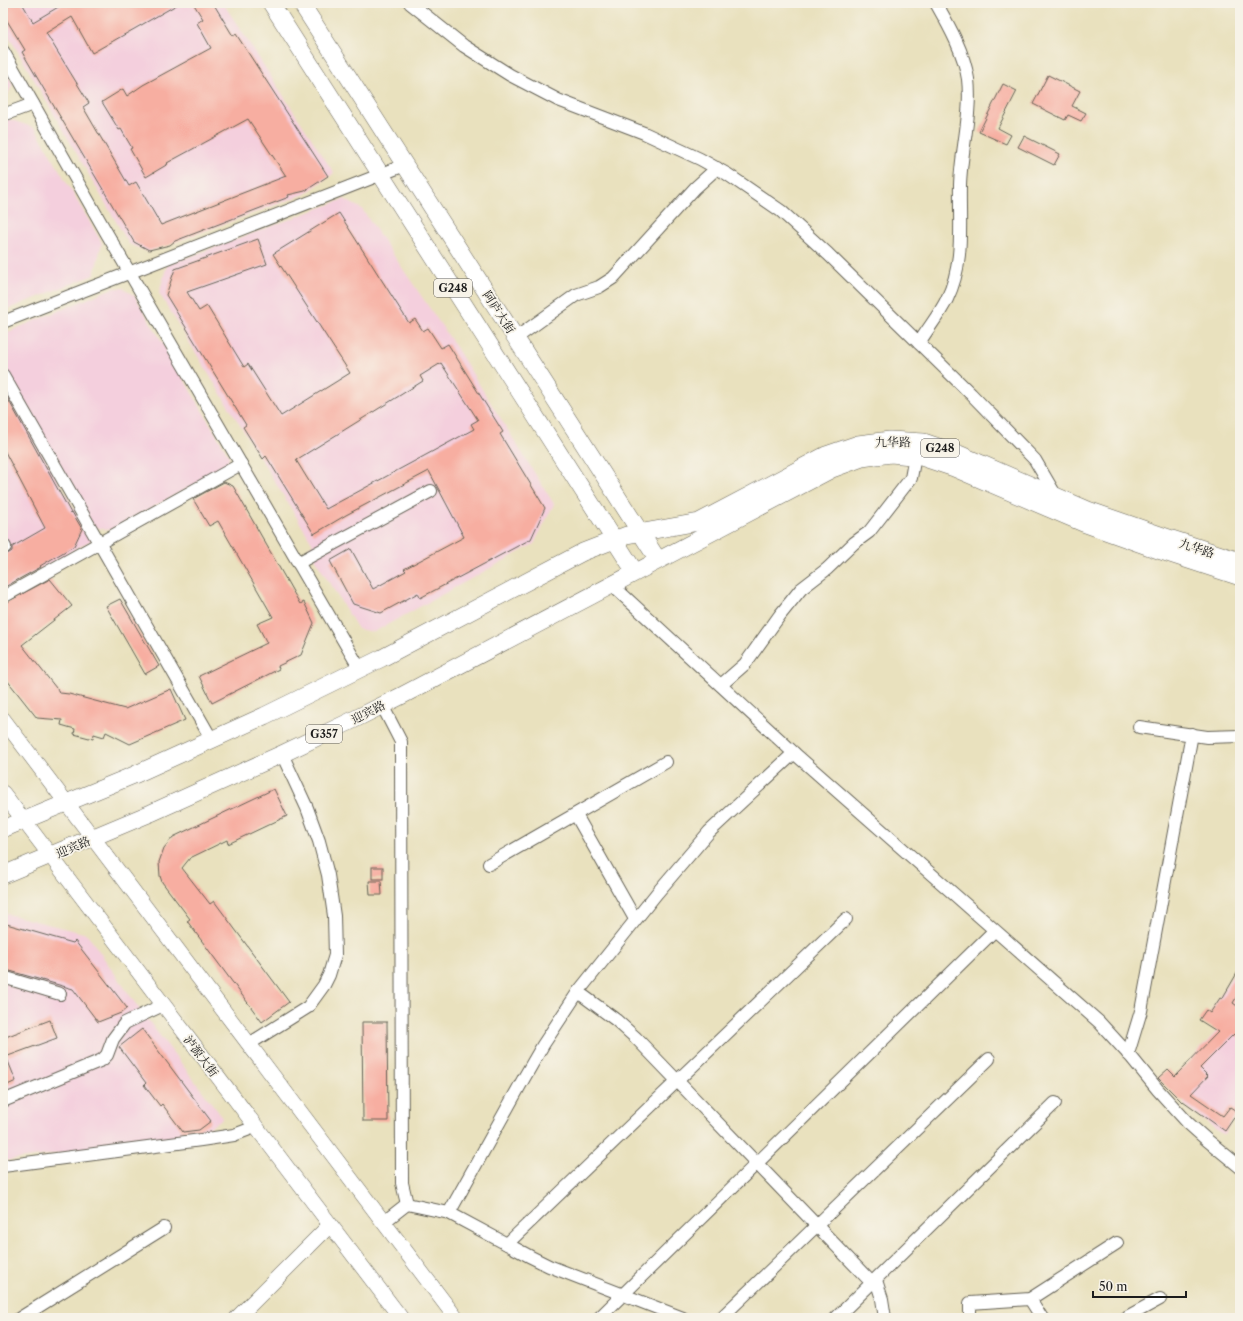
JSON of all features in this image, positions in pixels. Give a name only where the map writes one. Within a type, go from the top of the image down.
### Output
[{"type":"highway","name":"G248","points":[[271,3],[635,572]]},
{"type":"highway","name":"阿庐大街","points":[[301,3],[658,560]]},
{"type":"highway","name":"九华路","points":[[640,533],[699,522],[826,455],[858,444],[879,441],[907,440],[924,442],[959,454],[1102,515],[1166,538],[1240,561]]},
{"type":"highway","name":"九华路","points":[[658,560],[832,468],[862,458],[891,454],[915,456],[954,468],[1083,524],[1240,577]]},
{"type":"highway","name":"G248","points":[[614,539],[640,533]]},
{"type":"highway","points":[[3,829],[212,740],[360,669],[566,560],[614,539]]},
{"type":"highway","name":"迎宾路","points":[[3,875],[151,814],[282,754],[382,705],[658,560]]},
{"type":"main road","points":[[3,719],[456,1318]]},
{"type":"main road","name":"泸源大街","points":[[3,793],[401,1318]]},
{"type":"main road","points":[[237,1318],[330,1225]]},
{"type":"street","points":[[410,3],[464,46],[510,75],[558,100],[644,134],[717,168],[746,186],[782,212],[806,232],[971,394],[1035,460],[1056,496]]},
{"type":"street","points":[[919,343],[947,300],[958,269],[961,223],[960,184],[968,100],[968,79],[962,58],[936,3]]},
{"type":"street","points":[[3,51],[360,669]]},
{"type":"street","points":[[3,115],[33,104]]},
{"type":"street","points":[[3,322],[405,165]]},
{"type":"street","points":[[516,338],[576,295],[600,287],[613,278],[695,188],[717,168]]},
{"type":"street","points":[[3,375],[212,740]]},
{"type":"street","points":[[720,685],[745,664],[780,615],[801,589],[827,569],[854,543],[869,532],[911,478],[915,456]]},
{"type":"street","points":[[3,596],[241,464]]},
{"type":"street","points":[[298,563],[431,491]]},
{"type":"street","points":[[612,585],[794,753],[994,931],[1099,1022],[1188,1123],[1240,1167]]},
{"type":"street","points":[[382,705],[401,742],[402,1184],[407,1204]]},
{"type":"street","points":[[1139,727],[1207,737],[1240,736]]},
{"type":"street","points":[[1128,1054],[1141,1011],[1192,734]]},
{"type":"street","points":[[449,1213],[547,1038],[578,992],[635,919],[709,832],[794,753]]},
{"type":"street","points":[[249,1044],[308,1007],[324,985],[335,955],[334,916],[328,875],[319,841],[307,808],[282,754]]},
{"type":"street","points":[[489,864],[666,762]]},
{"type":"street","points":[[576,815],[635,919]]},
{"type":"street","points":[[507,1244],[846,919]]},
{"type":"street","points":[[599,1318],[758,1164],[994,931]]},
{"type":"street","points":[[3,977],[60,994]]},
{"type":"street","points":[[578,992],[616,1020],[636,1038],[817,1226],[874,1282],[882,1299],[885,1318]]},
{"type":"street","points":[[3,1101],[102,1060],[107,1055],[113,1039],[125,1023],[163,1005]]},
{"type":"street","points":[[721,1318],[989,1059]]},
{"type":"street","points":[[836,1318],[1056,1103]]},
{"type":"street","points":[[3,1166],[234,1135],[255,1127]]},
{"type":"street","points":[[407,1204],[449,1213],[549,1266],[683,1318]]},
{"type":"street","points":[[384,1222],[407,1204]]},
{"type":"street","points":[[20,1318],[164,1228]]},
{"type":"street","points":[[970,1318],[970,1303],[1030,1299],[1117,1243]]},
{"type":"street","points":[[1030,1299],[1042,1318]]},
{"type":"street","points":[[1125,1318],[1160,1299]]},
{"type":"shaded area","points":[[3,3],[223,3],[334,173],[305,194],[148,252],[129,244],[3,26]]},
{"type":"shaded area","points":[[3,67],[13,84],[3,105]]},
{"type":"shaded area","points":[[6,118],[35,128],[102,243],[94,275],[3,311],[3,119]]},
{"type":"shaded area","points":[[344,199],[362,209],[452,341],[554,504],[534,544],[374,632],[358,629],[308,548],[313,544],[159,293],[167,265]]},
{"type":"shaded area","points":[[113,288],[123,288],[135,296],[229,456],[227,467],[110,530],[94,527],[3,366],[3,334]]},
{"type":"shaded area","points":[[3,384],[92,540],[3,590]]},
{"type":"shaded area","points":[[3,913],[87,934],[138,1007],[223,1118],[199,1135],[3,1161]]},
{"type":"shaded area","points":[[1237,968],[1240,970],[1240,1111],[1223,1135],[1183,1104],[1194,1089],[1177,1074],[1224,1022],[1210,1012]]},
{"type":"building","points":[[3,3],[22,3],[33,22],[65,3],[180,3],[92,53],[72,17],[46,33],[89,103],[83,107],[129,186],[136,182],[161,225],[286,176],[248,119],[167,163],[168,164],[146,177],[130,149],[132,148],[121,129],[119,130],[102,102],[123,89],[127,96],[143,85],[211,48],[197,23],[203,19],[193,3],[213,3],[233,36],[236,34],[328,176],[305,191],[288,195],[289,197],[175,241],[170,245],[149,250],[134,242],[22,52],[25,50],[3,14]]},
{"type":"building","points":[[1048,75],[1080,91],[1072,106],[1086,113],[1081,121],[1068,115],[1065,120],[1033,104]]},
{"type":"building","points":[[1003,84],[1017,91],[998,128],[1011,135],[1006,144],[979,132]]},
{"type":"building","points":[[1024,136],[1060,154],[1054,165],[1018,147]]},
{"type":"building","points":[[339,213],[409,323],[415,319],[423,331],[428,328],[441,348],[448,344],[503,432],[500,434],[545,508],[531,539],[420,598],[418,593],[381,613],[353,604],[330,561],[351,549],[373,589],[406,571],[404,569],[464,537],[429,471],[346,515],[314,534],[266,456],[263,459],[243,427],[246,425],[166,295],[175,269],[258,239],[267,264],[187,292],[199,311],[207,306],[244,367],[248,364],[281,416],[350,373],[273,254]],"holes":[[[441,363],[478,420],[471,424],[474,429],[326,509],[296,460],[423,381],[420,376]]]},
{"type":"building","points":[[3,390],[71,513],[72,512],[82,529],[74,546],[40,566],[41,567],[3,588],[3,554],[9,553],[12,551],[12,547],[45,528],[3,448]]},
{"type":"building","points":[[224,482],[233,486],[300,604],[304,602],[314,623],[301,655],[278,666],[279,669],[212,703],[199,676],[267,643],[257,624],[273,617],[218,521],[209,526],[193,499]]},
{"type":"building","points":[[50,579],[72,606],[22,645],[60,693],[125,709],[171,689],[185,720],[130,744],[106,732],[104,737],[94,734],[93,739],[74,734],[75,729],[61,725],[62,720],[37,718],[3,675],[3,604]]},
{"type":"building","points":[[120,599],[159,666],[145,674],[106,606]]},
{"type":"building","points":[[274,789],[287,816],[228,844],[227,840],[190,858],[182,868],[210,904],[214,901],[289,1002],[262,1022],[187,921],[190,919],[162,882],[159,862],[164,848],[173,837]]},
{"type":"building","points":[[372,867],[383,867],[383,879],[372,879]]},
{"type":"building","points":[[369,881],[381,881],[382,895],[370,895]]},
{"type":"building","points":[[3,923],[73,943],[75,941],[127,1008],[121,1013],[98,1022],[73,989],[3,969]]},
{"type":"building","points":[[1240,968],[1240,991],[1233,1003],[1240,1008],[1240,1038],[1234,1034],[1200,1068],[1208,1076],[1191,1094],[1223,1116],[1230,1107],[1238,1112],[1225,1131],[1183,1101],[1182,1102],[1158,1078],[1168,1069],[1175,1076],[1218,1032],[1199,1020],[1206,1010],[1210,1013],[1220,998],[1222,999]]},
{"type":"building","points":[[50,1020],[57,1038],[8,1056],[3,1043],[3,1038]]},
{"type":"building","points":[[362,1022],[387,1022],[388,1121],[363,1121]]},
{"type":"building","points":[[142,1029],[211,1121],[199,1130],[183,1132],[162,1104],[160,1106],[144,1085],[146,1083],[119,1047]]},
{"type":"building","points":[[3,1049],[16,1081],[3,1087]]}]
